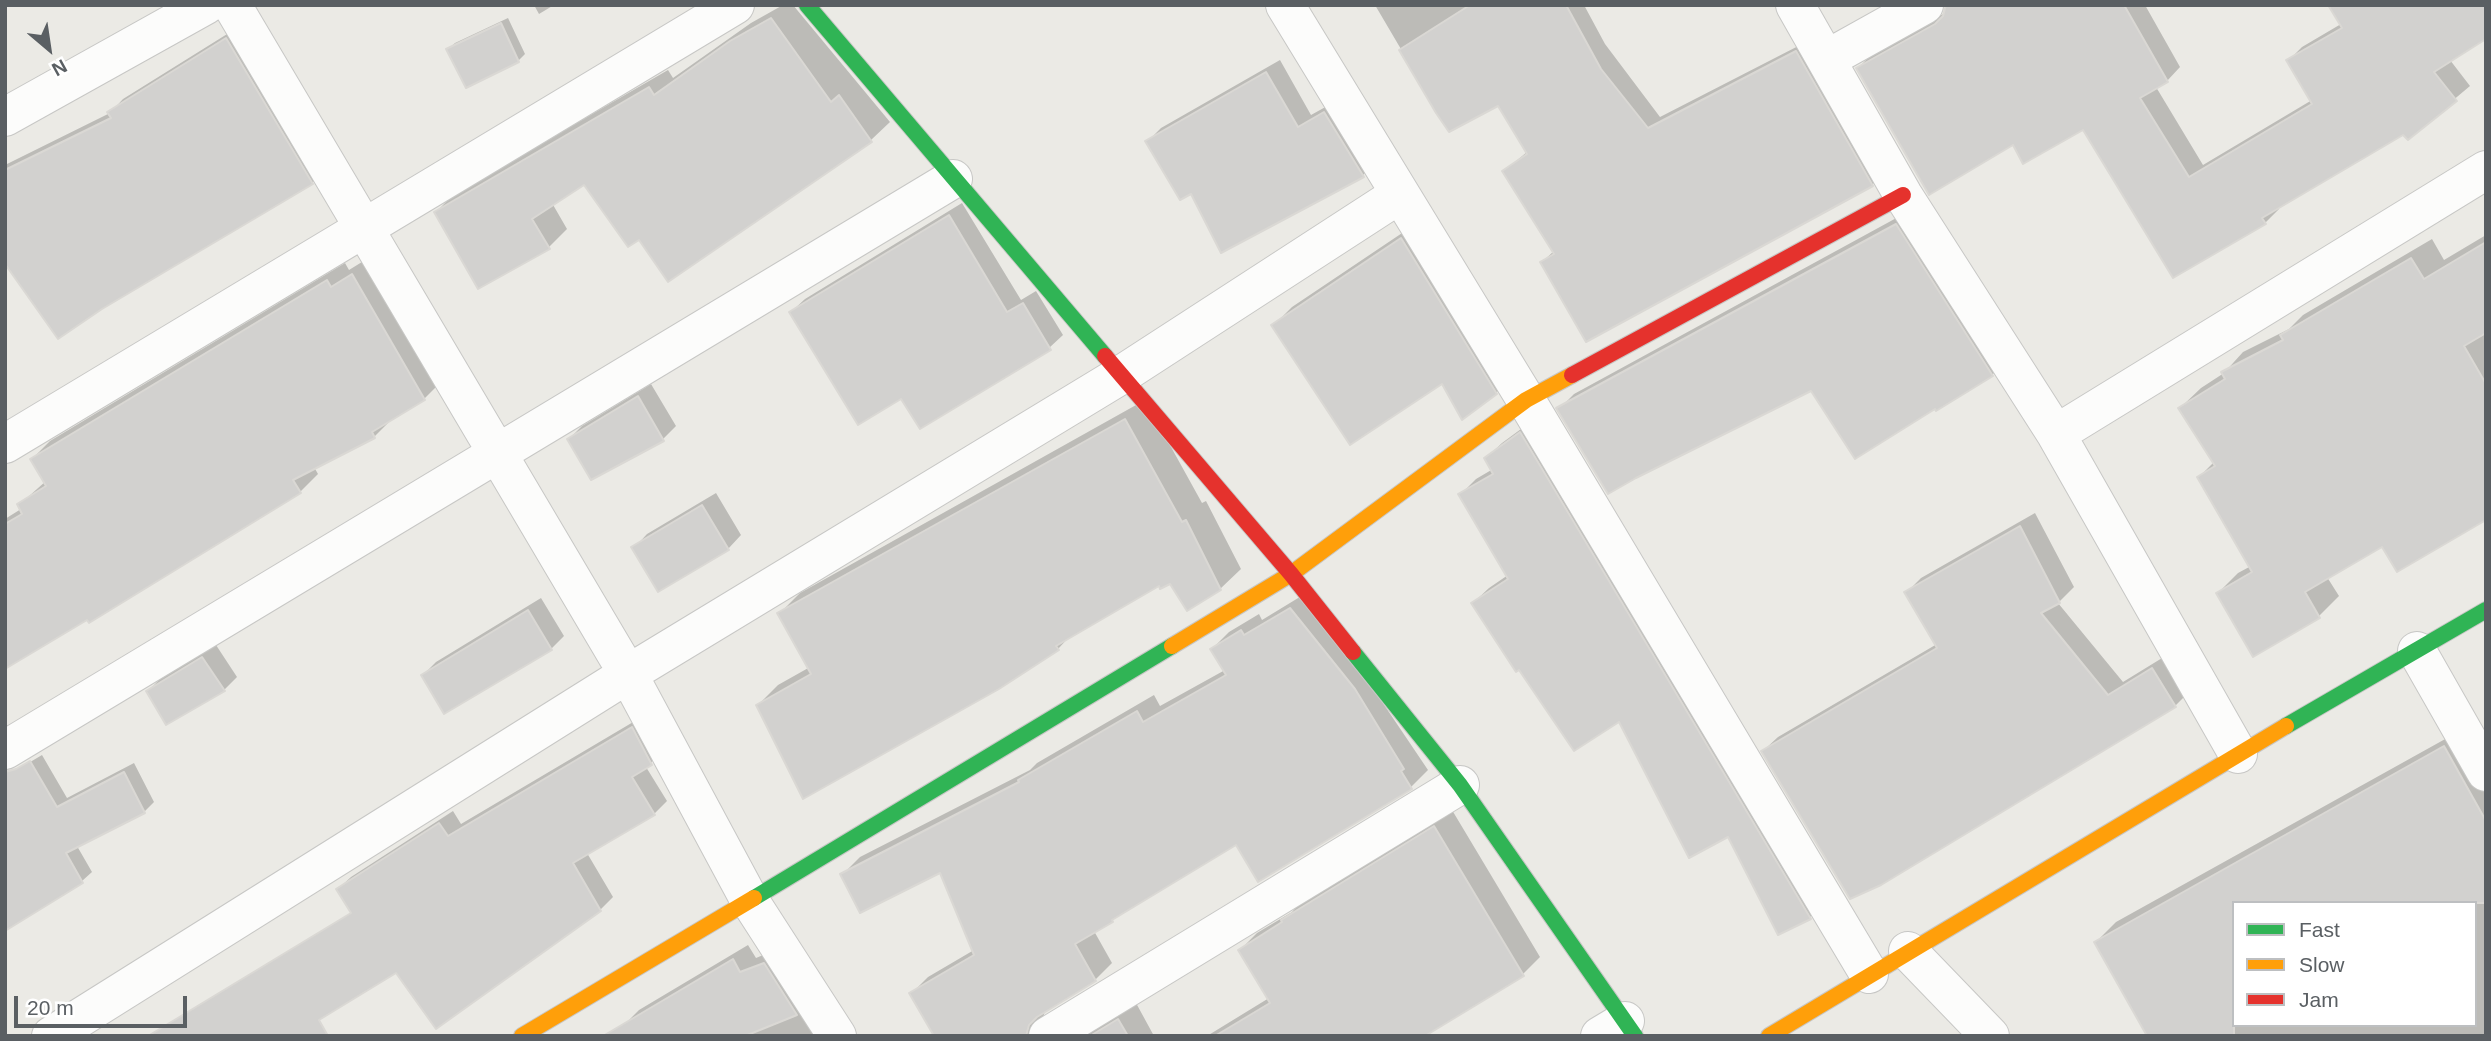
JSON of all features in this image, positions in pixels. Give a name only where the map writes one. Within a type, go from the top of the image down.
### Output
[{"type":"main road","points":[[807,5],[1291,574],[1460,785],[1620,1031]]},
{"type":"main road","points":[[522,1036],[1291,574],[1526,400],[1903,195]]},
{"type":"main road","points":[[1769,1036],[2238,754],[2486,610]]},
{"type":"street","points":[[5,117],[206,5]]},
{"type":"street","points":[[232,5],[628,674],[750,901],[838,1036]]},
{"type":"street","points":[[5,444],[736,5]]},
{"type":"street","points":[[1285,5],[1526,400],[1869,974]]},
{"type":"street","points":[[1795,5],[1903,195],[2056,434],[2238,754]]},
{"type":"street","points":[[1827,59],[1924,5]]},
{"type":"street","points":[[2056,434],[2486,170]]},
{"type":"street","points":[[5,750],[953,179]]},
{"type":"street","points":[[51,1036],[628,674],[1121,375],[1400,194]]},
{"type":"street","points":[[2417,651],[2486,772]]},
{"type":"street","points":[[1048,1036],[1460,785]]},
{"type":"street","points":[[1908,951],[1990,1036]]},
{"type":"building","points":[[1470,5],[1566,5],[1601,69],[1648,128],[1796,51],[1873,186],[1586,342],[1540,262],[1554,254],[1502,171],[1527,154],[1498,106],[1449,132],[1399,50]]},
{"type":"building","points":[[1946,5],[2124,5],[2168,82],[2140,98],[2189,177],[2312,104],[2286,60],[2342,28],[2328,5],[2486,5],[2486,39],[2434,72],[2457,101],[2408,140],[2403,135],[2262,218],[2266,224],[2173,278],[2083,130],[2023,164],[2013,145],[1929,195],[1856,68],[1935,24],[1943,16]]},
{"type":"building","points":[[771,18],[831,102],[839,95],[872,142],[668,282],[639,240],[628,247],[584,185],[532,219],[550,249],[478,289],[434,212],[649,87],[654,95],[730,41]]},
{"type":"building","points":[[501,23],[519,62],[466,88],[446,49]]},
{"type":"building","points":[[226,38],[313,184],[102,309],[58,339],[5,264],[5,170],[111,118],[107,112]]},
{"type":"building","points":[[1266,72],[1298,127],[1324,112],[1364,177],[1221,253],[1191,194],[1180,200],[1145,141]]},
{"type":"building","points":[[949,215],[1007,312],[1023,303],[1051,350],[920,429],[901,399],[858,425],[789,312]]},
{"type":"building","points":[[1896,224],[1993,376],[1855,459],[1811,391],[1608,494],[1556,408]]},
{"type":"building","points":[[1401,238],[1497,394],[1462,420],[1442,384],[1350,445],[1271,325]]},
{"type":"building","points":[[2486,242],[2486,333],[2464,346],[2486,384],[2486,520],[2397,572],[2382,547],[2305,592],[2320,618],[2253,657],[2216,593],[2252,572],[2197,477],[2215,466],[2178,408],[2225,379],[2221,372],[2283,340],[2280,335],[2411,258],[2424,279]]},
{"type":"building","points":[[352,274],[425,400],[372,432],[375,438],[293,480],[301,493],[89,623],[87,620],[5,669],[5,524],[22,514],[17,504],[46,486],[30,459],[327,280],[331,287]]},
{"type":"building","points":[[638,396],[664,441],[591,480],[567,439]]},
{"type":"building","points":[[1125,419],[1182,522],[1186,520],[1221,590],[1187,611],[1170,584],[1160,589],[1159,586],[1056,646],[1059,650],[999,689],[803,799],[756,705],[811,674],[777,613]]},
{"type":"building","points":[[1520,432],[1811,919],[1778,935],[1728,837],[1689,858],[1619,722],[1574,751],[1519,670],[1516,672],[1471,603],[1508,579],[1458,494],[1493,474],[1484,458]]},
{"type":"building","points":[[702,505],[729,550],[658,592],[631,547]]},
{"type":"building","points":[[2020,526],[2060,603],[2041,613],[2108,695],[2152,668],[2176,707],[1881,885],[1850,899],[1761,751],[1937,648],[1904,592]]},
{"type":"building","points":[[1290,608],[1355,689],[1404,769],[1401,771],[1412,789],[1258,882],[1236,845],[1112,920],[1113,922],[1075,944],[1096,981],[1037,1017],[1029,1025],[1026,1036],[934,1036],[909,993],[974,955],[940,873],[860,913],[840,874],[1019,782],[1018,780],[1137,711],[1143,722],[1226,675],[1210,649],[1241,630],[1244,635]]},
{"type":"building","points":[[528,610],[552,650],[444,714],[421,675]]},
{"type":"building","points":[[202,657],[225,691],[166,725],[146,691]]},
{"type":"building","points":[[632,727],[652,765],[632,777],[655,815],[573,863],[601,911],[436,1029],[396,973],[319,1020],[328,1036],[148,1036],[351,913],[336,889],[439,823],[448,836]]},
{"type":"building","points":[[2444,746],[2486,821],[2486,903],[2232,901],[2234,1036],[2147,1036],[2094,942]]},
{"type":"building","points":[[30,761],[57,807],[124,772],[145,813],[66,853],[83,883],[5,931],[5,772]]},
{"type":"building","points":[[1434,826],[1524,976],[1425,1036],[1215,1036],[1270,1003],[1238,950],[1282,922],[1281,920]]},
{"type":"building","points":[[733,959],[740,972],[764,963],[797,1015],[745,1036],[603,1036]]},
{"type":"building","points":[[1118,1019],[1128,1036],[1090,1036]]},
{"type":"traffic: fast","points":[[807,5],[1105,356]]},
{"type":"traffic: fast","points":[[2286,726],[2486,610]]},
{"type":"traffic: fast","points":[[754,898],[1172,646]]},
{"type":"traffic: fast","points":[[1353,652],[1460,785],[1635,1036]]},
{"type":"traffic: slow","points":[[1172,646],[1291,574],[1526,400],[1572,375]]},
{"type":"traffic: slow","points":[[1769,1036],[2286,726]]},
{"type":"traffic: slow","points":[[522,1036],[754,898]]},
{"type":"traffic: jam","points":[[1572,375],[1903,195]]},
{"type":"traffic: jam","points":[[1105,356],[1291,574],[1353,652]]}]
